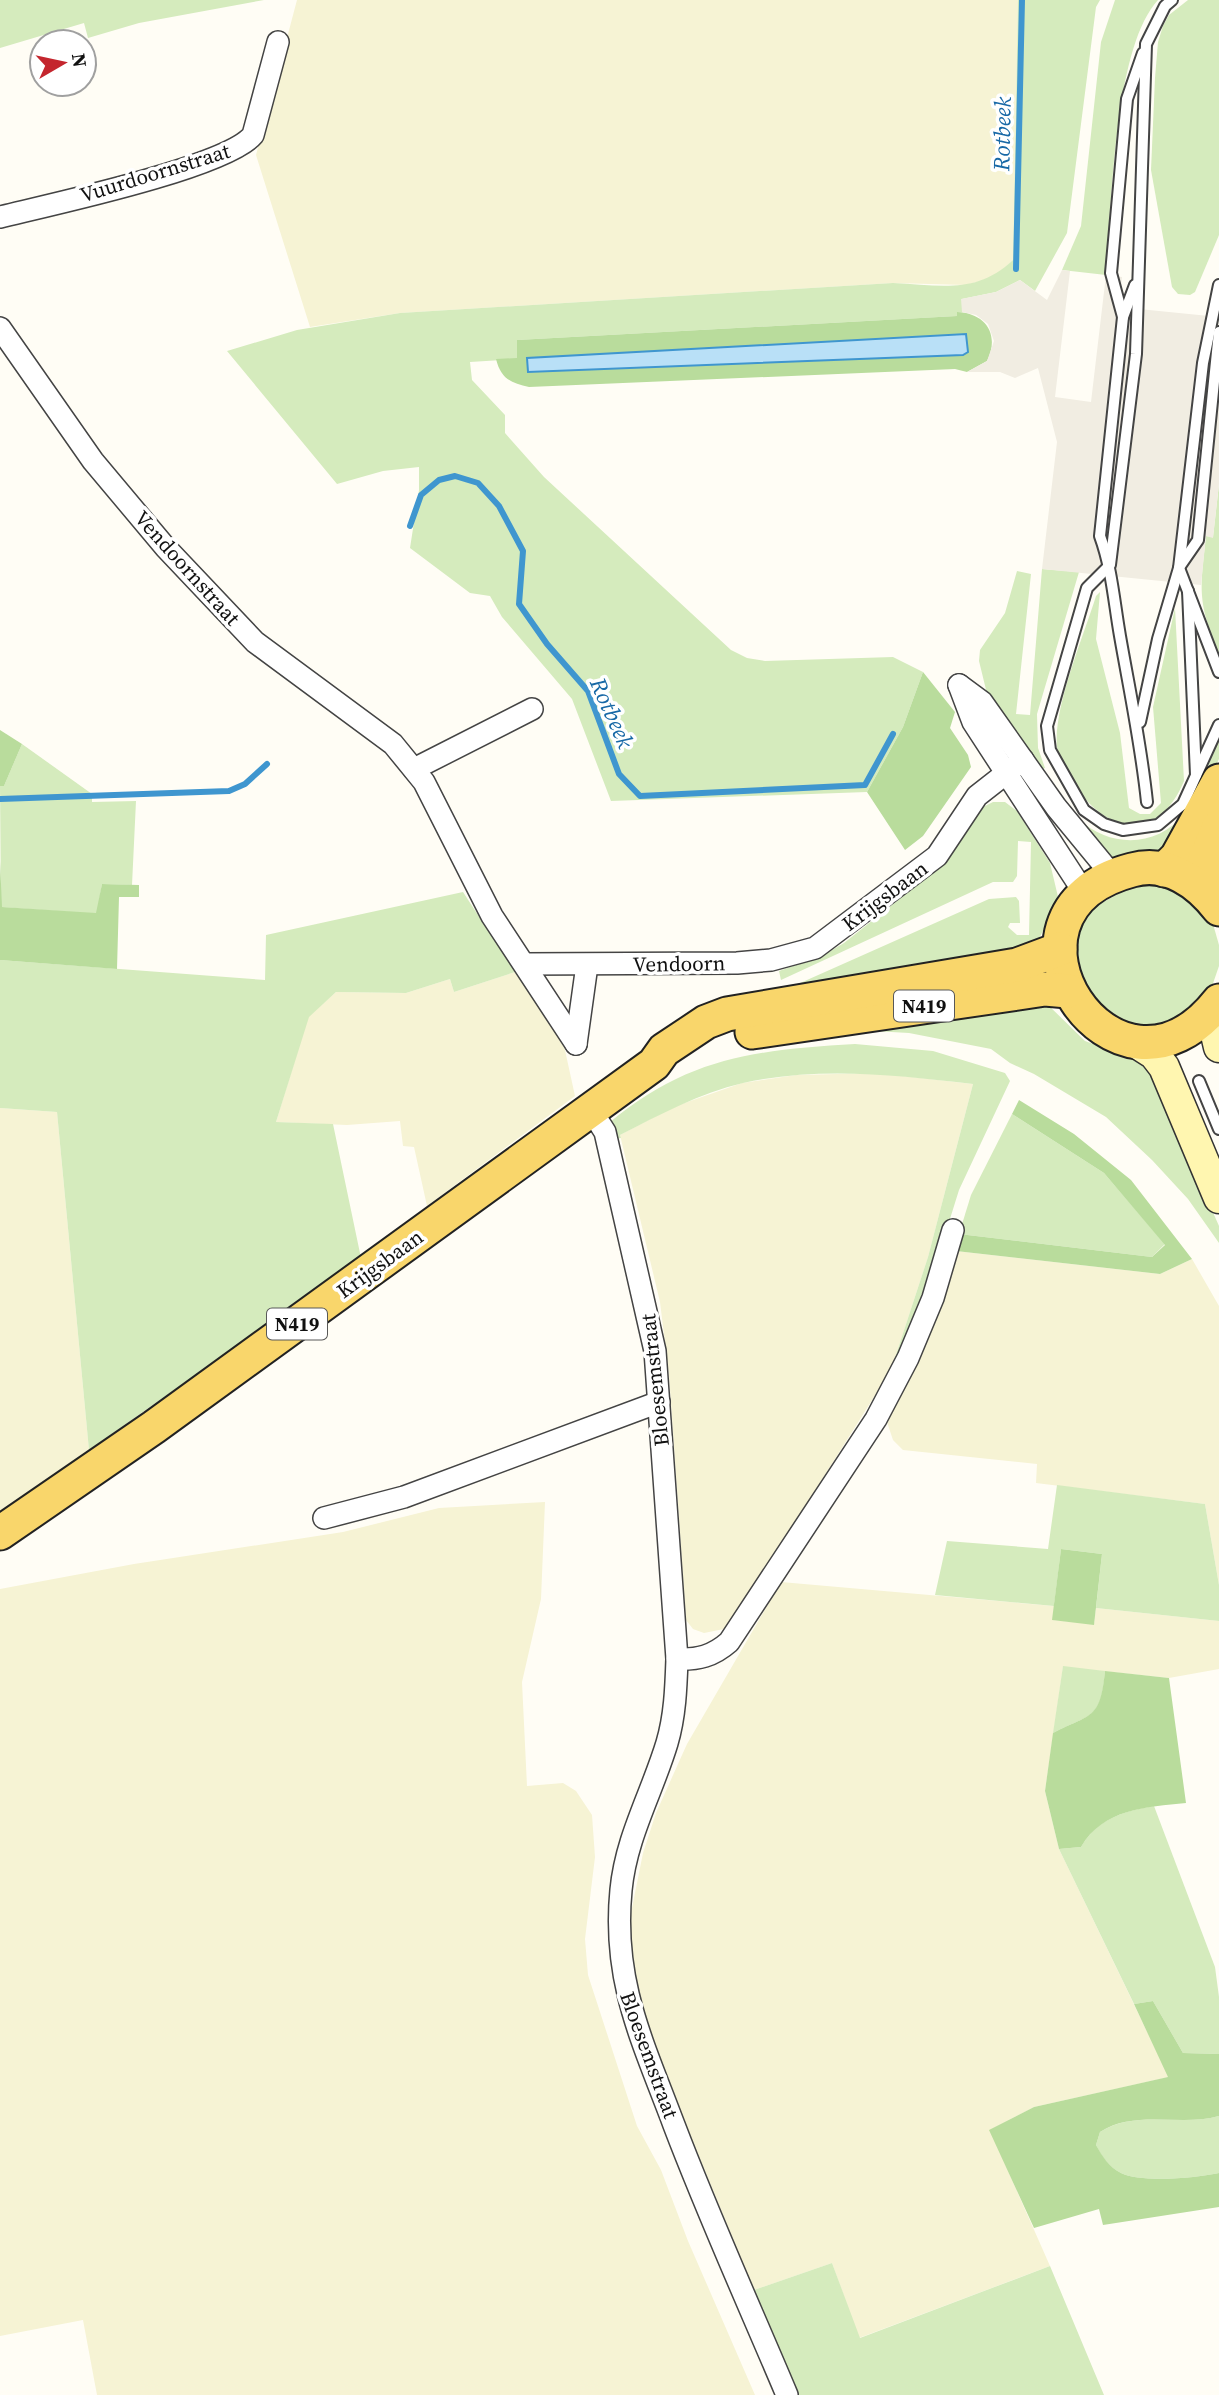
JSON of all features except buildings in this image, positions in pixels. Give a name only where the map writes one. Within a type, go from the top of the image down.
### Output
[{"type":"main road","points":[[1164,870],[1177,857],[1208,779]]},
{"type":"main road","points":[[1212,900],[1205,860],[1219,827]]},
{"type":"main road","points":[[1212,900],[1179,874],[1138,868],[1098,884],[1072,910],[1060,949],[1062,971],[1068,991],[1084,1014],[1106,1031],[1132,1040],[1154,1054],[1164,1067],[1219,1198]]},
{"type":"main road","name":"Krijgsbaan","points":[[0,1533],[154,1427],[654,1065],[664,1050],[706,1021],[727,1014],[1017,965],[1060,949]]},
{"type":"main road","name":"Krijgsbaan","points":[[654,1065],[673,1061],[720,1038],[781,1027],[1045,989],[1068,991]]},
{"type":"main road","points":[[1132,1040],[1158,1040],[1183,1033],[1205,1018],[1219,1000]]},
{"type":"main road","points":[[1219,1006],[1215,1030],[1219,1047]]},
{"type":"street","name":"Vuurdoornstraat","points":[[0,217],[201,163],[246,144],[253,135],[278,43]]},
{"type":"street","name":"Vendoornstraat","points":[[0,328],[93,461],[166,548],[255,642],[393,744],[414,769],[424,782],[492,916],[525,964]]},
{"type":"street","points":[[414,769],[531,709]]},
{"type":"street","points":[[1015,766],[1078,837],[1098,884]]},
{"type":"street","points":[[1015,766],[1098,884]]},
{"type":"street","name":"Krijgsbaan","points":[[771,960],[815,948],[937,856],[977,796],[1015,766]]},
{"type":"street","name":"Vendoorn","points":[[525,964],[737,963],[771,960]]},
{"type":"street","points":[[525,964],[576,1044],[587,965]]},
{"type":"street","name":"Bloesemstraat","points":[[591,1110],[605,1132],[649,1317],[659,1402],[677,1659],[675,1709],[667,1744],[628,1847],[619,1935],[622,1979],[637,2028],[710,2219],[787,2395]]},
{"type":"street","points":[[677,1659],[695,1660],[717,1653],[729,1642],[876,1419],[908,1358],[933,1298],[953,1230]]},
{"type":"street","points":[[324,1518],[404,1497],[659,1402]]},
{"type":"lane","points":[[1123,317],[1111,273],[1127,99],[1146,44],[1165,6],[1172,0]]},
{"type":"lane","points":[[1146,44],[1136,354],[1110,565],[1087,587],[1047,726],[1050,750],[1084,810],[1104,824],[1123,830],[1158,825],[1208,779],[1219,725]]},
{"type":"lane","points":[[1139,274],[1123,317],[1100,536],[1110,565],[1120,638],[1139,728],[1147,802]]},
{"type":"lane","points":[[1139,728],[1158,639],[1179,568],[1203,363],[1219,285]]},
{"type":"lane","points":[[1179,568],[1198,540],[1219,332]]},
{"type":"lane","points":[[1179,568],[1219,672]]},
{"type":"lane","points":[[1188,591],[1208,779]]},
{"type":"lane","points":[[1199,1081],[1219,1129]]},
{"type":"shaded area","points":[[297,0],[1018,0],[1013,260],[995,277],[966,285],[893,283],[400,313],[310,327],[256,155]]},
{"type":"shaded area","points":[[1062,270],[1070,271],[1055,397],[1091,402],[1106,275],[1122,277],[1119,307],[1219,317],[1219,484],[1213,538],[1206,536],[1201,585],[1042,569],[1057,442],[1038,368],[1015,378],[1000,372],[967,372],[987,361],[994,341],[988,324],[976,315],[962,312],[961,299],[996,292],[1020,280],[1047,300]]},
{"type":"shaded area","points":[[515,972],[563,1041],[575,1096],[427,1206],[414,1147],[403,1146],[400,1121],[347,1125],[276,1122],[308,1017],[336,992],[406,993],[450,979],[454,992]]},
{"type":"shaded area","points":[[877,1073],[973,1084],[928,1257],[891,1370],[738,1613],[724,1629],[704,1633],[693,1629],[686,1620],[669,1375],[660,1302],[620,1135],[673,1107],[742,1083],[796,1075]]},
{"type":"shaded area","points":[[0,1108],[57,1112],[89,1450],[0,1515]]},
{"type":"shaded area","points":[[956,1251],[1160,1274],[1192,1259],[1219,1306],[1219,1585],[1205,1504],[1036,1483],[1037,1464],[903,1450],[893,1440],[887,1422],[925,1341]]},
{"type":"shaded area","points":[[545,1502],[541,1599],[522,1682],[527,1786],[563,1783],[576,1791],[592,1815],[595,1857],[585,1939],[588,1975],[637,2126],[661,2170],[688,2241],[755,2395],[97,2395],[83,2320],[0,2336],[0,1589],[134,1564],[343,1532],[439,1508]]},
{"type":"shaded area","points":[[781,1582],[1054,1606],[1053,1620],[1094,1624],[1096,1608],[1219,1621],[1219,1669],[1169,1678],[1063,1667],[1045,1791],[1059,1849],[1169,2077],[1034,2107],[990,2130],[1050,2266],[859,2338],[832,2263],[754,2290],[643,2021],[629,1968],[631,1913],[643,1853],[656,1813],[687,1744]]},
{"type":"green space","points":[[0,0],[264,0],[139,23],[98,35],[98,28],[85,28],[84,23],[67,28],[28,28],[28,40],[0,48]]},
{"type":"green space","points":[[1018,0],[1100,0],[1096,7],[1067,233],[1035,291],[1020,280],[996,292],[962,299],[962,312],[957,312],[957,316],[517,340],[518,359],[470,362],[472,380],[505,415],[505,433],[544,477],[731,650],[747,658],[765,661],[893,657],[923,672],[903,727],[867,792],[611,801],[572,699],[502,617],[490,596],[470,593],[410,548],[419,490],[419,467],[383,471],[337,484],[227,351],[297,330],[400,313],[893,283],[942,286],[985,279],[1013,260]]},
{"type":"green space","points":[[1115,0],[1158,0],[1143,23],[1123,91],[1113,171],[1106,275],[1062,270],[1081,226],[1101,42]]},
{"type":"green space","points":[[1188,0],[1219,0],[1219,235],[1195,292],[1190,295],[1178,294],[1172,287],[1151,170],[1158,42],[1169,15]]},
{"type":"green space","points":[[957,312],[976,316],[988,327],[991,334],[991,351],[987,361],[967,372],[955,369],[529,387],[504,376],[496,359],[517,358],[517,340],[957,316]],"holes":[[[966,334],[967,352],[963,355],[528,372],[527,358]]]},
{"type":"green space","points":[[1219,484],[1219,654],[1207,621],[1202,584],[1206,536],[1213,537]]},
{"type":"green space","points":[[1042,569],[1079,572],[1037,714],[1038,748],[1045,768],[1038,770],[989,702],[979,661],[980,650],[1005,613],[1017,571],[1031,574],[1016,714],[1030,715]]},
{"type":"green space","points":[[1100,592],[1096,639],[1120,733],[1129,808],[1140,814],[1150,814],[1161,803],[1153,707],[1175,608],[1184,781],[1172,803],[1157,817],[1142,824],[1125,824],[1109,818],[1093,807],[1080,792],[1057,747],[1064,692],[1096,596]]},
{"type":"green space","points":[[923,672],[955,712],[950,728],[968,755],[971,767],[923,836],[905,850],[867,792],[903,727]]},
{"type":"green space","points":[[0,730],[22,744],[4,786],[0,786]]},
{"type":"green space","points":[[1219,741],[1219,759],[1184,831],[1161,855],[1118,860],[1105,856],[1075,823],[1079,819],[1091,829],[1118,839],[1147,838],[1160,833],[1173,825],[1190,806]]},
{"type":"green space","points":[[22,744],[92,794],[92,802],[136,801],[132,885],[102,884],[97,914],[1,907],[0,786],[4,786]]},
{"type":"green space","points":[[993,802],[1005,802],[1017,811],[1050,863],[1059,901],[1036,944],[1005,957],[780,992],[989,899],[1016,897],[1019,901],[1020,923],[1010,923],[1008,927],[1017,935],[1029,935],[1031,842],[1018,841],[1017,876],[1013,882],[993,882],[781,980],[779,971],[822,956],[844,943],[946,862],[977,810]]},
{"type":"green space","points":[[0,861],[2,907],[96,913],[102,884],[139,885],[139,897],[119,897],[117,969],[0,960]]},
{"type":"green space","points":[[1140,881],[1180,889],[1213,924],[1219,945],[1219,966],[1210,992],[1187,1016],[1137,1028],[1092,1004],[1073,950],[1086,912]]},
{"type":"green space","points":[[463,892],[515,972],[454,992],[450,979],[406,993],[336,992],[309,1017],[276,1122],[333,1124],[361,1258],[89,1450],[57,1112],[0,1108],[0,960],[265,980],[266,935]]},
{"type":"green space","points":[[1043,1000],[1085,1041],[1134,1059],[1149,1068],[1219,1226],[1219,1243],[1188,1199],[1152,1160],[1106,1117],[1034,1074],[1010,1063],[991,1049],[909,1033],[856,1030]]},
{"type":"green space","points":[[855,1044],[933,1051],[1005,1073],[1010,1081],[959,1190],[921,1312],[891,1370],[928,1257],[973,1084],[829,1073],[772,1078],[727,1087],[695,1099],[620,1135],[621,1138],[614,1139],[609,1123],[667,1084],[724,1061],[754,1054]]},
{"type":"green space","points":[[1019,1100],[1074,1134],[1131,1180],[1192,1259],[1160,1274],[956,1251],[959,1234],[1152,1257],[1165,1245],[1104,1173],[1012,1114]]},
{"type":"green space","points":[[1012,1114],[1104,1173],[1165,1244],[1152,1257],[959,1234],[971,1195]]},
{"type":"green space","points":[[1057,1485],[1205,1504],[1219,1585],[1219,1621],[1096,1608],[1102,1554],[1061,1549],[1054,1606],[935,1595],[947,1541],[1048,1549]]},
{"type":"green space","points":[[1061,1549],[1102,1554],[1094,1625],[1052,1620]]},
{"type":"green space","points":[[1063,1666],[1105,1671],[1103,1687],[1101,1699],[1092,1713],[1053,1733]]},
{"type":"green space","points":[[1105,1671],[1169,1678],[1186,1803],[1156,1806],[1113,1817],[1090,1834],[1081,1847],[1059,1849],[1045,1791],[1053,1733],[1092,1713],[1100,1699]]},
{"type":"green space","points":[[1154,1806],[1215,1967],[1219,1997],[1219,2054],[1183,2053],[1153,2001],[1134,2004],[1059,1849],[1081,1847],[1103,1823],[1132,1811]]},
{"type":"green space","points":[[1153,2001],[1183,2053],[1219,2054],[1219,2116],[1189,2120],[1128,2121],[1100,2132],[1096,2145],[1113,2168],[1130,2176],[1169,2179],[1219,2173],[1219,2207],[1103,2225],[1099,2209],[1034,2228],[989,2130],[1034,2107],[1168,2077],[1134,2004]]},
{"type":"green space","points":[[1219,2116],[1219,2173],[1169,2179],[1130,2176],[1117,2171],[1109,2164],[1096,2145],[1100,2132],[1128,2121],[1189,2120]]},
{"type":"green space","points":[[832,2263],[860,2338],[1050,2266],[1104,2395],[795,2395],[754,2290]]},
{"type":"water","points":[[966,334],[968,352],[963,355],[528,372],[527,358]]},
{"type":"waterway","name":"Rotbeek","points":[[1016,269],[1022,0]]},
{"type":"waterway","name":"Rotbeek","points":[[410,526],[421,495],[439,480],[455,476],[478,483],[499,506],[523,551],[519,604],[547,644],[588,691],[619,774],[640,796],[865,785],[893,734]]},
{"type":"waterway","name":"Rotbeek","points":[[0,799],[229,791],[245,784],[267,764]]}]
